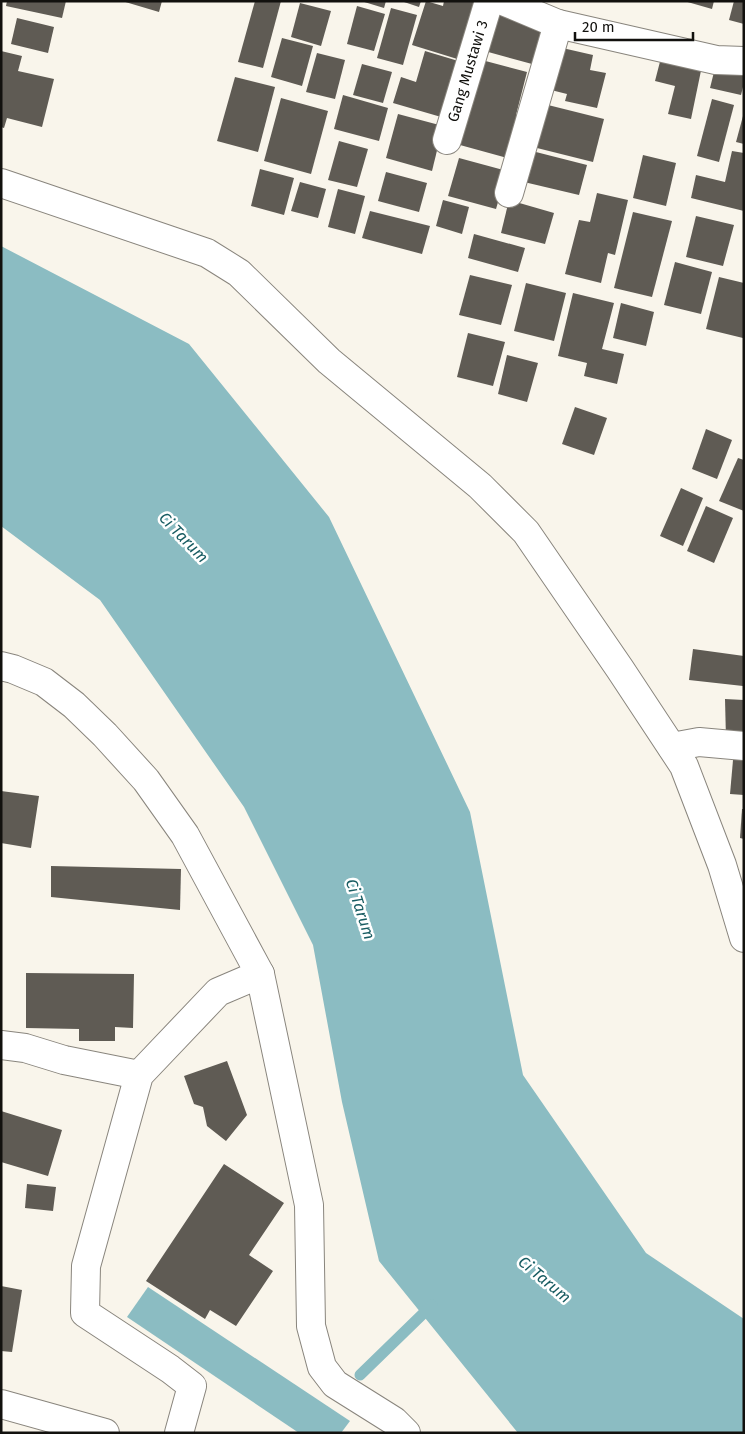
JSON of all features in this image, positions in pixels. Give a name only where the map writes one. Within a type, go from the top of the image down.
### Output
[{"type":"street","name":"Gang Mustawi 3","points":[[447,140],[489,1]]},
{"type":"street","points":[[503,1],[558,24],[716,60],[744,61]]},
{"type":"street","points":[[509,193],[558,24]]},
{"type":"street","points":[[1,183],[207,253],[239,274],[329,361],[480,486],[526,532],[684,766],[719,856],[744,938]]},
{"type":"street","points":[[1,666],[44,682],[74,705],[105,735],[146,780],[185,835],[260,974],[309,1205],[311,1326],[322,1367],[335,1384],[394,1421],[406,1433]]},
{"type":"street","points":[[672,747],[699,742],[744,746]]},
{"type":"street","points":[[179,1433],[192,1386],[170,1368],[85,1313],[86,1266],[139,1075],[218,992],[260,974]]},
{"type":"street","points":[[1,1045],[25,1048],[64,1060],[139,1075]]},
{"type":"street","points":[[1,1404],[105,1433]]},
{"type":"water","name":"Ci Tarum","points":[[1,246],[189,344],[329,517],[470,812],[523,1075],[646,1253],[744,1319],[744,1433],[518,1433],[379,1261],[342,1102],[313,945],[244,807],[100,600],[1,526]]},
{"type":"water","points":[[148,1287],[350,1421],[341,1433],[299,1433],[127,1317]]},
{"type":"building","points":[[7,1],[66,1],[62,18],[6,6]]},
{"type":"building","points":[[122,1],[162,1],[159,12]]},
{"type":"building","points":[[255,1],[281,1],[263,68],[238,62]]},
{"type":"building","points":[[361,1],[386,1],[384,8]]},
{"type":"building","points":[[401,1],[421,1],[419,7]]},
{"type":"building","points":[[426,1],[443,6],[444,1],[479,1],[467,62],[412,45]]},
{"type":"building","points":[[684,1],[714,1],[712,9]]},
{"type":"building","points":[[734,1],[744,1],[744,24],[729,20]]},
{"type":"building","points":[[300,3],[331,11],[321,46],[291,37]]},
{"type":"building","points":[[357,6],[385,14],[374,51],[347,44]]},
{"type":"building","points":[[391,8],[417,15],[403,65],[377,58]]},
{"type":"building","points":[[492,13],[542,27],[532,64],[481,50]]},
{"type":"building","points":[[17,18],[54,27],[48,53],[11,44]]},
{"type":"building","points":[[282,38],[313,46],[302,86],[271,77]]},
{"type":"building","points":[[558,47],[593,55],[590,70],[606,73],[597,108],[565,101],[567,94],[547,89]]},
{"type":"building","points":[[663,50],[703,61],[691,119],[668,114],[675,86],[655,81]]},
{"type":"building","points":[[1,51],[22,56],[18,71],[54,79],[42,127],[7,118],[4,128],[1,127]]},
{"type":"building","points":[[425,51],[465,63],[448,119],[393,103],[401,77],[416,82]]},
{"type":"building","points":[[317,53],[345,60],[335,99],[306,92]]},
{"type":"building","points":[[478,59],[527,72],[516,115],[522,116],[511,159],[460,145],[470,110]]},
{"type":"building","points":[[362,64],[392,72],[383,103],[353,95]]},
{"type":"building","points":[[716,64],[744,71],[741,95],[710,88]]},
{"type":"building","points":[[235,77],[275,87],[258,152],[217,141]]},
{"type":"building","points":[[343,95],[388,108],[379,141],[334,129]]},
{"type":"building","points":[[281,98],[328,111],[311,174],[264,161]]},
{"type":"building","points":[[712,99],[734,105],[719,162],[697,156]]},
{"type":"building","points":[[540,103],[604,119],[593,162],[529,146]]},
{"type":"building","points":[[398,114],[443,126],[432,171],[386,158]]},
{"type":"building","points":[[744,116],[744,144],[736,142]]},
{"type":"building","points":[[339,141],[368,149],[357,187],[328,180]]},
{"type":"building","points":[[532,151],[587,165],[579,195],[524,182]]},
{"type":"building","points":[[732,151],[744,153],[744,211],[691,198],[696,175],[725,182]]},
{"type":"building","points":[[643,155],[676,163],[666,206],[633,198]]},
{"type":"building","points":[[459,158],[507,171],[496,209],[448,196]]},
{"type":"building","points":[[260,169],[294,178],[284,215],[251,206]]},
{"type":"building","points":[[386,172],[427,183],[419,212],[378,201]]},
{"type":"building","points":[[300,182],[326,189],[318,218],[291,211]]},
{"type":"building","points":[[338,189],[365,196],[355,234],[328,227]]},
{"type":"building","points":[[597,193],[628,200],[615,255],[608,253],[601,283],[565,274],[579,220],[590,222]]},
{"type":"building","points":[[443,200],[469,207],[462,234],[436,226]]},
{"type":"building","points":[[509,200],[554,213],[545,244],[501,233]]},
{"type":"building","points":[[370,211],[430,226],[422,254],[362,238]]},
{"type":"building","points":[[633,212],[672,221],[652,297],[614,288]]},
{"type":"building","points":[[696,216],[734,225],[723,266],[686,257]]},
{"type":"building","points":[[474,234],[525,248],[518,272],[468,258]]},
{"type":"building","points":[[675,262],[712,272],[701,314],[664,305]]},
{"type":"building","points":[[470,275],[512,285],[501,325],[459,315]]},
{"type":"building","points":[[719,277],[744,283],[743,338],[706,329]]},
{"type":"building","points":[[526,283],[566,293],[554,341],[514,331]]},
{"type":"building","points":[[573,293],[614,303],[602,349],[624,354],[617,384],[584,376],[587,363],[558,356]]},
{"type":"building","points":[[621,303],[654,312],[646,346],[613,338]]},
{"type":"building","points":[[468,333],[505,342],[493,386],[457,377]]},
{"type":"building","points":[[507,355],[538,363],[527,402],[498,394]]},
{"type":"building","points":[[575,407],[607,418],[594,455],[562,444]]},
{"type":"building","points":[[706,429],[732,440],[717,479],[692,469]]},
{"type":"building","points":[[738,458],[744,460],[744,511],[719,501]]},
{"type":"building","points":[[681,488],[703,498],[683,546],[660,536]]},
{"type":"building","points":[[706,506],[733,518],[714,563],[687,551]]},
{"type":"building","points":[[693,649],[744,656],[743,686],[689,680]]},
{"type":"building","points":[[725,699],[744,700],[744,740],[726,739]]},
{"type":"building","points":[[734,749],[744,749],[744,795],[730,794]]},
{"type":"building","points":[[1,791],[39,796],[31,848],[1,843]]},
{"type":"building","points":[[742,809],[744,809],[744,839],[740,838]]},
{"type":"building","points":[[51,866],[181,869],[180,910],[51,897]]},
{"type":"building","points":[[26,973],[134,974],[133,1028],[115,1027],[115,1041],[79,1041],[79,1029],[26,1028]]},
{"type":"building","points":[[227,1061],[247,1115],[226,1141],[207,1126],[203,1107],[194,1104],[184,1076]]},
{"type":"building","points":[[1,1111],[62,1130],[48,1176],[1,1162]]},
{"type":"building","points":[[224,1164],[284,1203],[249,1255],[273,1271],[236,1326],[210,1310],[205,1319],[146,1281]]},
{"type":"building","points":[[27,1184],[56,1187],[53,1211],[25,1208]]},
{"type":"building","points":[[1,1286],[22,1290],[12,1352],[1,1351]]},
{"type":"waterway","points":[[360,1375],[432,1305]]}]
